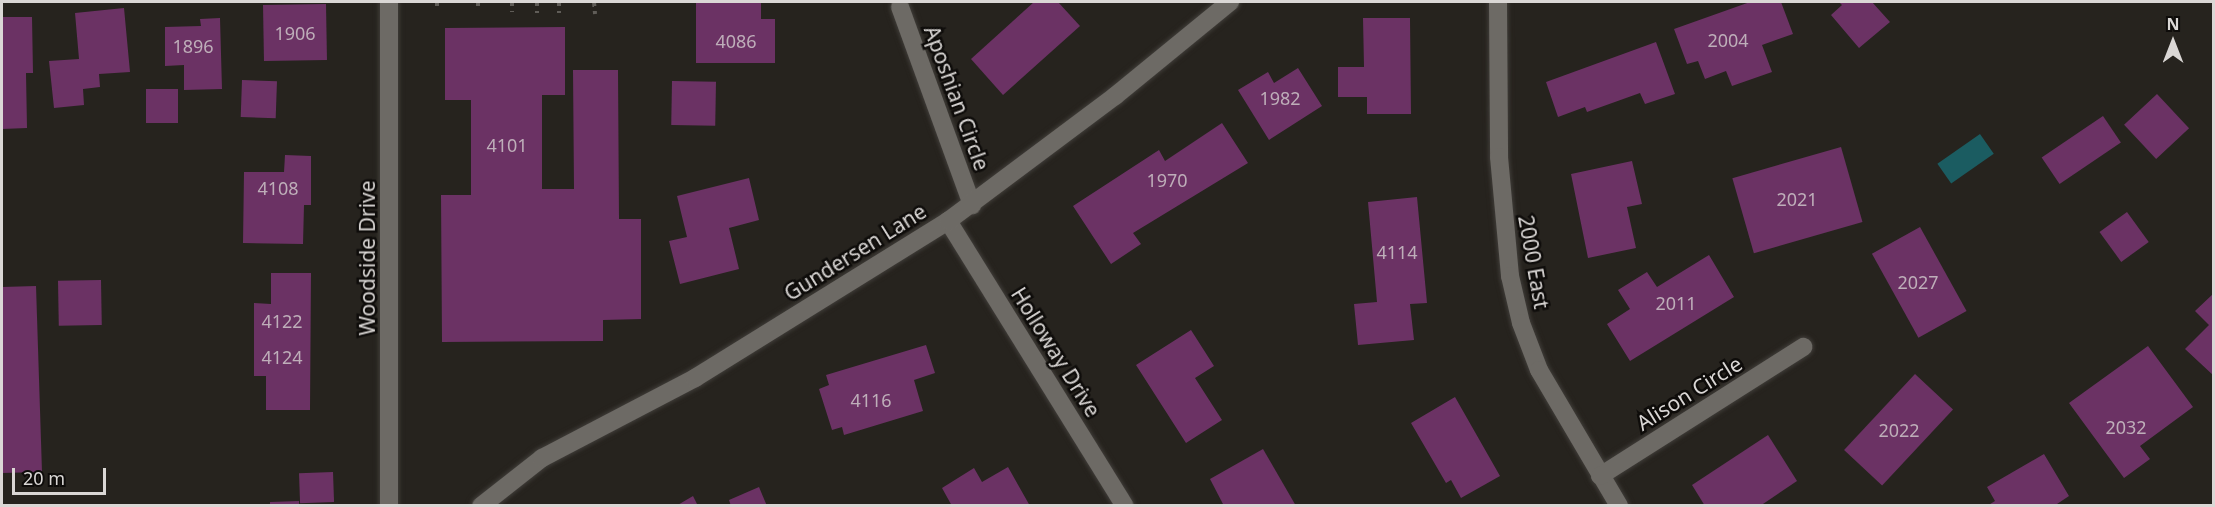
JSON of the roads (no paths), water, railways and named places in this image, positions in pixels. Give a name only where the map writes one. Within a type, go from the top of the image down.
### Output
[{"type":"street","name":"Gundersen Lane","points":[[481,506],[542,458],[695,378],[972,205],[1115,96],[1230,2]]},
{"type":"street","name":"2000 East","points":[[1498,2],[1499,157],[1510,276],[1521,323],[1539,370],[1619,506]]},
{"type":"street","name":"Woodside Drive","points":[[389,506],[390,6]]},
{"type":"street","name":"Aposhian Circle","points":[[900,7],[972,205]]},
{"type":"street","name":"Holloway Drive","points":[[948,221],[1125,506]]},
{"type":"street","name":"Alison Circle","points":[[1600,476],[1803,347]]},
{"type":"water","points":[[1980,134],[1994,154],[1951,183],[1937,164]]}]
